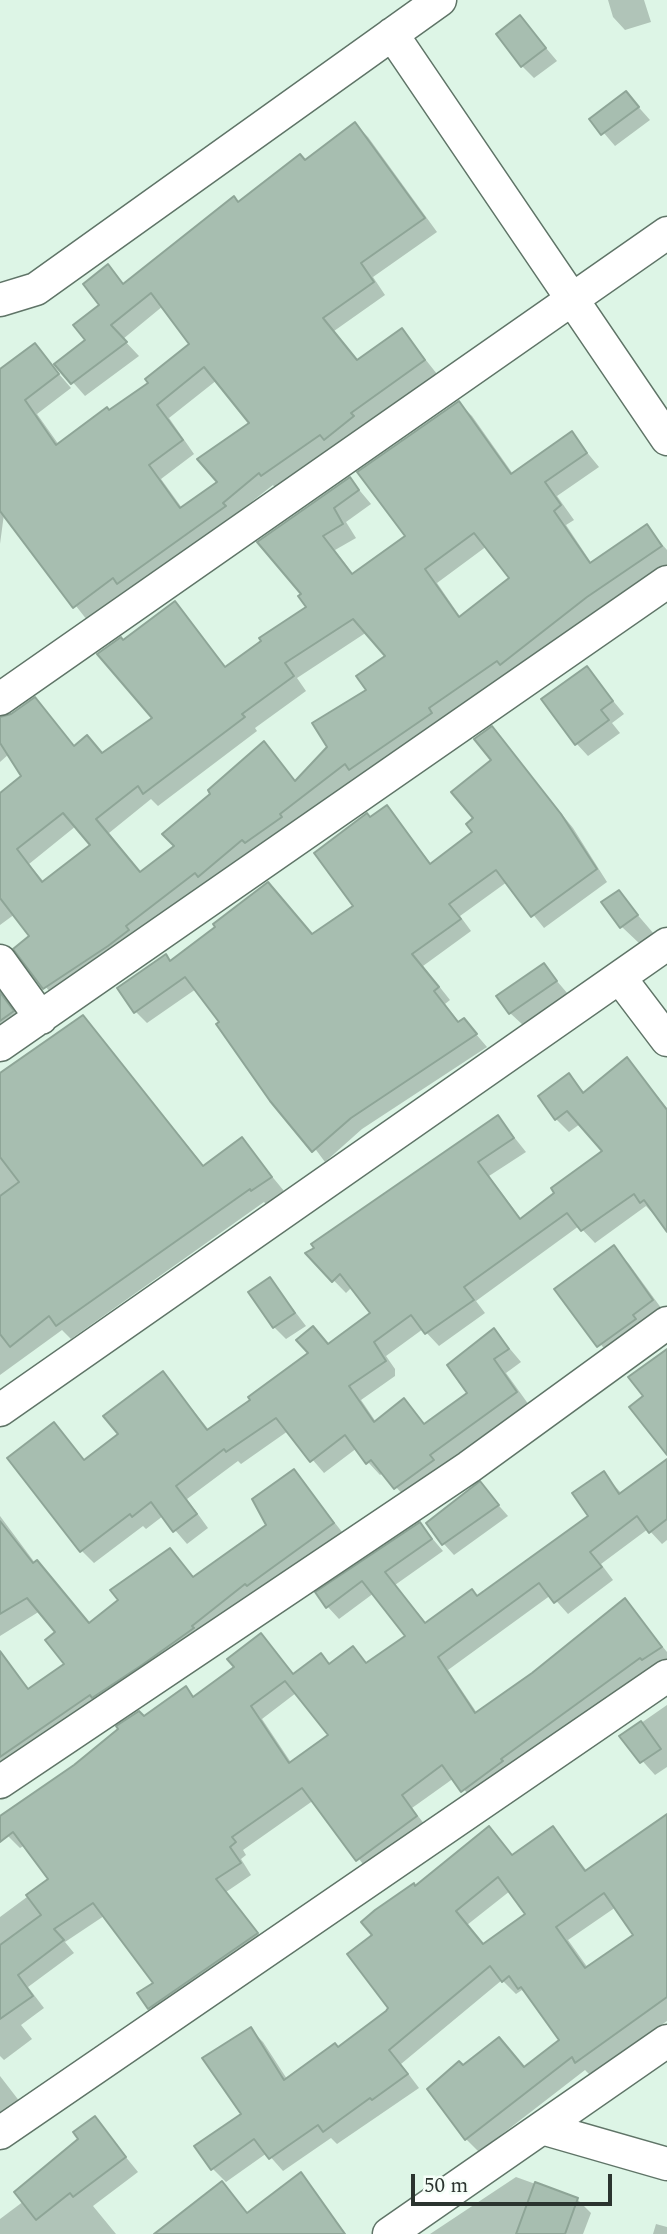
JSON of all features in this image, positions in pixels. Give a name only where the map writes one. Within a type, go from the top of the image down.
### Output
[{"type":"street","points":[[0,300],[36,289],[440,0]]},
{"type":"street","points":[[392,34],[667,439]]},
{"type":"street","points":[[0,699],[667,233]]},
{"type":"street","points":[[0,1045],[667,582]]},
{"type":"street","points":[[0,1410],[667,944]]},
{"type":"street","points":[[0,961],[41,1018]]},
{"type":"street","points":[[620,978],[667,1040]]},
{"type":"street","points":[[0,1782],[469,1467],[667,1323]]},
{"type":"street","points":[[0,2133],[667,1676]]},
{"type":"street","points":[[389,2234],[667,2040]]},
{"type":"street","points":[[542,2128],[667,2164]]},
{"type":"building","points":[[520,15],[546,48],[521,67],[496,34]]},
{"type":"building","points":[[626,91],[639,107],[601,135],[589,119]]},
{"type":"building","points":[[355,122],[425,218],[361,263],[374,282],[323,318],[357,360],[402,328],[425,360],[351,413],[354,416],[324,440],[320,435],[261,476],[259,473],[223,503],[226,506],[117,584],[113,578],[73,608],[0,511],[0,369],[35,343],[59,374],[25,400],[56,445],[107,407],[109,410],[148,383],[145,379],[189,344],[151,293],[111,325],[127,342],[71,384],[54,364],[85,340],[73,325],[99,305],[83,284],[108,264],[123,284],[234,196],[238,202],[300,154],[305,160]],"holes":[[[204,367],[249,423],[197,459],[217,482],[180,508],[149,465],[183,440],[157,405]]]},
{"type":"building","points":[[459,401],[511,474],[572,431],[587,453],[545,482],[561,505],[554,511],[590,563],[647,524],[662,546],[587,597],[500,665],[497,661],[429,708],[432,713],[349,770],[345,764],[280,814],[282,817],[245,843],[242,840],[198,877],[195,873],[126,926],[129,930],[43,989],[13,949],[29,936],[0,898],[0,793],[21,776],[0,743],[0,717],[11,714],[35,697],[74,746],[87,735],[102,753],[152,718],[97,654],[121,637],[123,640],[175,601],[225,667],[261,641],[259,638],[306,607],[298,596],[301,594],[257,542],[350,477],[359,490],[334,508],[343,524],[323,536],[352,574],[405,536],[357,472]],"holes":[[[474,533],[509,578],[459,617],[425,569]],[[353,619],[385,656],[356,676],[366,690],[312,723],[327,747],[295,781],[264,741],[208,790],[210,794],[162,834],[174,846],[140,872],[96,819],[138,786],[143,794],[245,717],[242,714],[294,676],[285,663]],[[63,813],[90,845],[42,882],[17,849]]]},
{"type":"building","points":[[587,666],[613,701],[601,710],[609,720],[575,745],[541,699]]},
{"type":"building","points":[[492,726],[561,814],[597,869],[531,917],[496,870],[449,904],[461,919],[412,954],[439,987],[434,991],[458,1022],[464,1018],[477,1034],[351,1118],[312,1152],[270,1101],[216,1024],[219,1022],[185,977],[134,1013],[117,988],[166,954],[170,961],[268,882],[312,934],[353,906],[314,853],[367,813],[370,817],[387,805],[430,864],[472,832],[466,824],[473,818],[451,792],[491,760],[474,739]]},
{"type":"building","points":[[619,890],[638,915],[620,928],[601,902]]},
{"type":"building","points":[[544,963],[557,981],[509,1014],[496,996]]},
{"type":"building","points":[[0,992],[14,1011],[0,1021]]},
{"type":"building","points":[[83,1015],[203,1166],[242,1137],[272,1177],[251,1191],[250,1189],[56,1326],[49,1316],[10,1347],[0,1334],[0,1196],[19,1182],[0,1157],[0,1073]]},
{"type":"building","points":[[627,1057],[667,1110],[667,1232],[644,1200],[640,1203],[634,1194],[581,1231],[567,1213],[464,1287],[474,1300],[425,1334],[411,1315],[374,1342],[386,1361],[349,1386],[374,1422],[404,1398],[424,1424],[467,1393],[447,1365],[494,1328],[509,1349],[494,1359],[517,1392],[430,1455],[434,1460],[394,1489],[371,1460],[366,1464],[345,1435],[310,1462],[276,1418],[226,1452],[224,1449],[176,1486],[197,1514],[173,1532],[151,1502],[132,1517],[130,1514],[80,1552],[7,1458],[54,1422],[84,1460],[118,1434],[103,1416],[163,1371],[207,1430],[250,1400],[248,1397],[308,1353],[296,1340],[313,1326],[328,1344],[370,1313],[340,1274],[332,1282],[305,1253],[314,1248],[311,1244],[498,1115],[514,1138],[478,1162],[520,1219],[554,1193],[551,1188],[602,1151],[567,1111],[555,1120],[538,1096],[569,1073],[583,1093]]},
{"type":"building","points":[[614,1245],[653,1300],[633,1315],[636,1319],[597,1347],[554,1289]]},
{"type":"building","points":[[270,1277],[295,1313],[273,1328],[248,1292]]},
{"type":"building","points":[[667,1349],[667,1455],[629,1407],[643,1396],[628,1377]]},
{"type":"building","points":[[667,1459],[667,1519],[649,1533],[637,1516],[590,1552],[602,1567],[554,1603],[539,1583],[438,1657],[475,1713],[532,1673],[625,1598],[662,1647],[642,1660],[640,1658],[501,1759],[503,1761],[461,1792],[442,1765],[402,1795],[417,1816],[356,1861],[302,1788],[232,1837],[236,1842],[230,1847],[241,1863],[216,1879],[258,1933],[148,2009],[137,1993],[153,1983],[93,1903],[54,1929],[64,1940],[18,1975],[33,1996],[0,2019],[0,1945],[41,1915],[26,1895],[48,1879],[13,1832],[0,1842],[0,1816],[74,1765],[118,1729],[116,1726],[139,1711],[144,1716],[186,1686],[193,1697],[234,1667],[227,1659],[261,1633],[293,1674],[321,1653],[329,1664],[353,1646],[366,1663],[405,1636],[362,1581],[326,1608],[315,1592],[420,1522],[432,1539],[385,1572],[425,1623],[472,1589],[477,1596],[588,1516],[572,1493],[604,1471],[619,1494]],"holes":[[[285,1681],[328,1735],[289,1763],[251,1706]]]},
{"type":"building","points":[[294,1469],[334,1523],[247,1586],[245,1584],[192,1626],[194,1628],[142,1665],[92,1698],[90,1695],[0,1757],[0,1651],[28,1689],[64,1664],[45,1640],[55,1632],[27,1598],[0,1614],[0,1521],[33,1563],[37,1560],[89,1623],[118,1600],[110,1590],[170,1548],[193,1577],[266,1525],[252,1499]]},
{"type":"building","points":[[480,1481],[499,1505],[442,1545],[426,1523]]},
{"type":"building","points":[[641,1721],[661,1749],[640,1763],[619,1736]]},
{"type":"building","points":[[667,1814],[667,1997],[575,2063],[572,2057],[465,2140],[427,2089],[459,2061],[463,2065],[499,2037],[524,2067],[559,2040],[521,1987],[518,1989],[509,1976],[502,1982],[490,1966],[389,2050],[408,2074],[323,2132],[318,2125],[269,2159],[254,2139],[211,2170],[194,2146],[241,2114],[202,2058],[251,2027],[284,2080],[335,2043],[338,2047],[386,2011],[388,2008],[347,1954],[372,1935],[361,1922],[375,1910],[414,1883],[415,1886],[489,1826],[512,1855],[553,1826],[585,1871]],"holes":[[[498,1877],[525,1914],[483,1944],[456,1911]],[[604,1893],[633,1935],[585,1968],[556,1927]]]},
{"type":"building","points":[[95,2116],[126,2157],[73,2197],[70,2193],[36,2220],[14,2192],[78,2139],[73,2132]]},
{"type":"building","points":[[301,2172],[345,2234],[154,2234],[222,2181],[247,2213]]},
{"type":"building","points":[[535,2182],[578,2198],[565,2234],[516,2234]]}]
